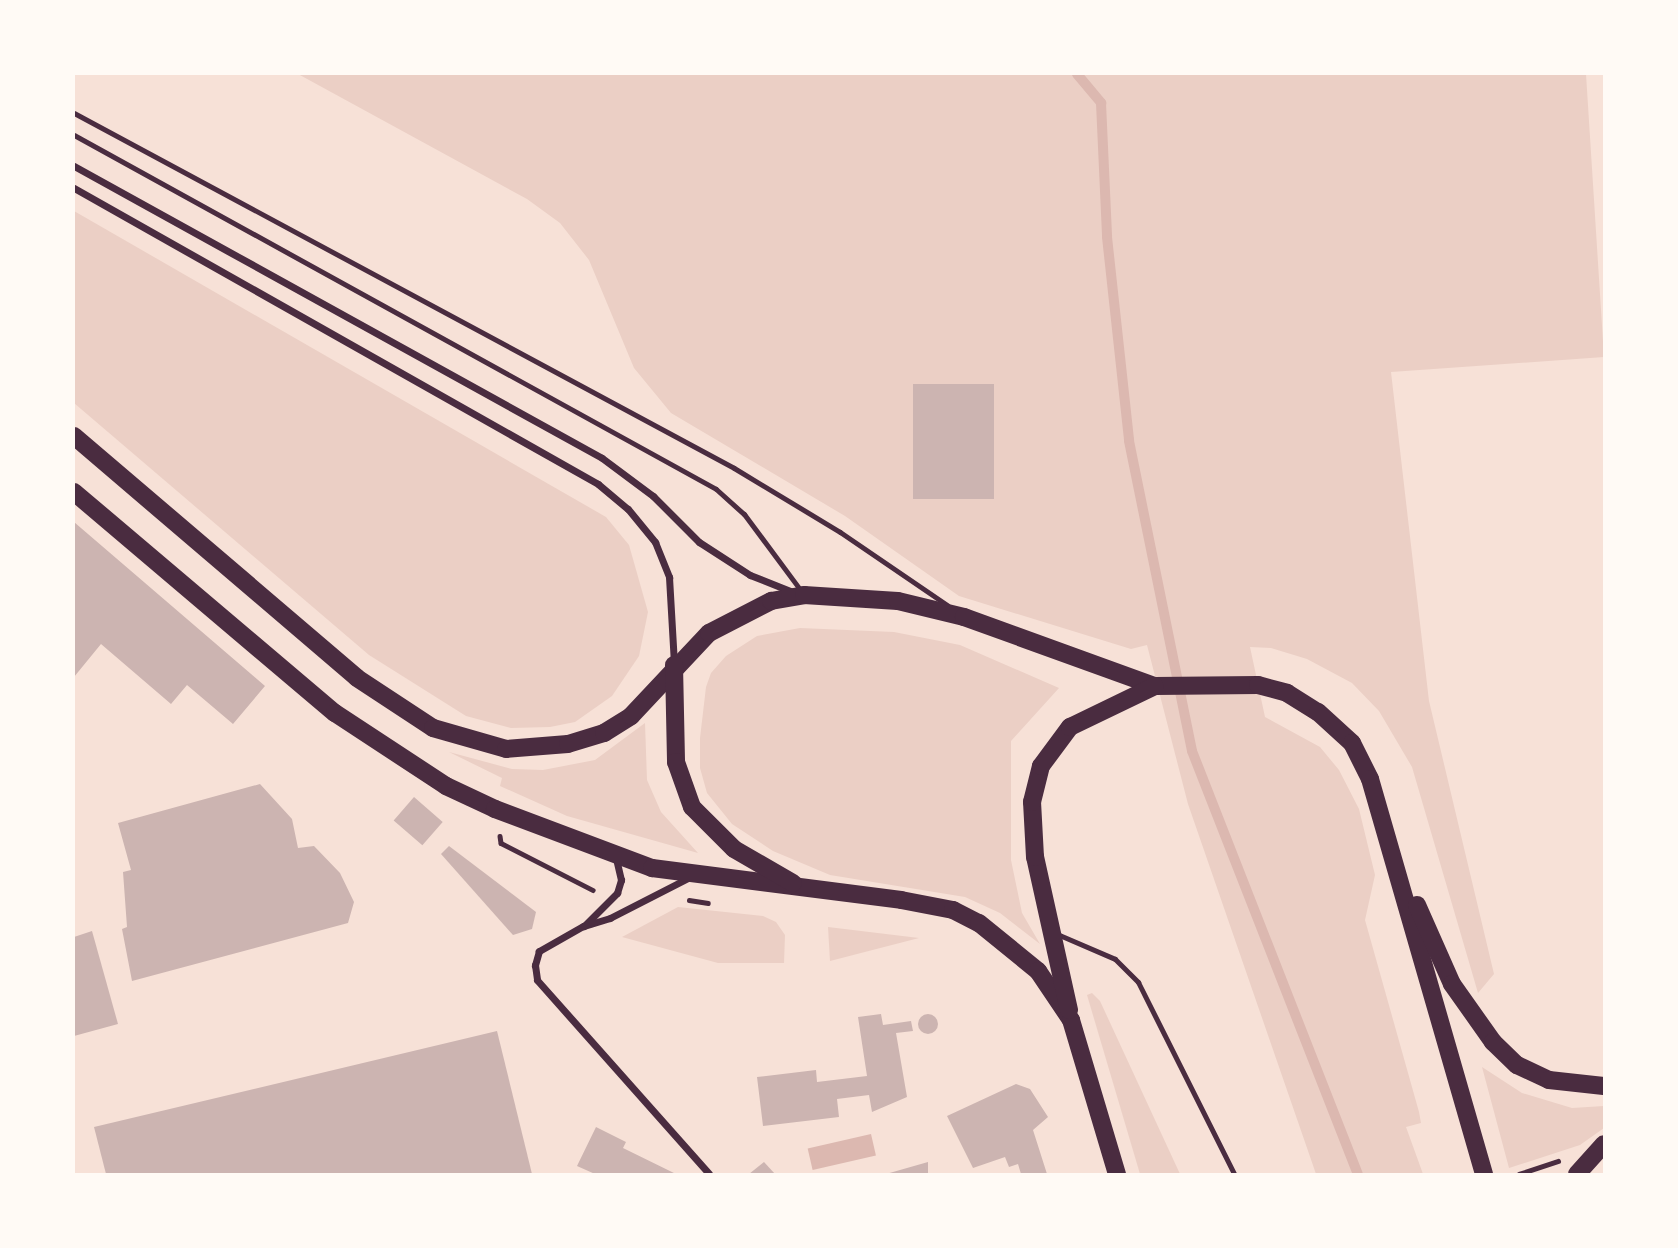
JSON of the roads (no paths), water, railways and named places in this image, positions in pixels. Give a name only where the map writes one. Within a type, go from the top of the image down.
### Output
[{"type":"main road","points":[[74,436],[357,678],[433,728],[506,749],[568,744],[604,733],[631,716],[674,665],[732,618],[771,601],[804,595],[898,601],[964,617],[1155,686],[1258,685],[1287,693],[1318,712],[1352,743],[1370,779],[1392,848],[1479,1173]]},
{"type":"main road","points":[[74,492],[335,713],[389,751],[495,809],[615,855],[697,874],[953,910],[1005,940],[1030,964],[1071,1020]]},
{"type":"main road","points":[[674,665],[676,762],[692,807],[734,849],[802,888]]},
{"type":"main road","points":[[1117,1174],[1071,1020],[1035,857],[1032,802],[1041,766],[1070,727],[1155,686]]},
{"type":"main road","points":[[1392,848],[1452,984],[1493,1042],[1517,1065],[1549,1080],[1605,1086]]},
{"type":"main road","points":[[1577,1174],[1605,1144]]},
{"type":"street","points":[[74,166],[602,458],[653,496],[699,542],[750,575],[804,595]]},
{"type":"street","points":[[74,188],[598,484],[628,509],[655,542],[669,577],[674,665]]},
{"type":"street","points":[[583,926],[617,893],[621,880],[615,855]]},
{"type":"street","points":[[697,874],[583,926],[539,951],[537,980],[709,1174]]},
{"type":"lane","points":[[74,113],[734,468],[840,532],[964,617]]},
{"type":"lane","points":[[74,135],[716,489],[744,514],[804,595]]},
{"type":"lane","points":[[1051,931],[1115,959],[1138,982],[1234,1174]]},
{"type":"waterway","points":[[1077,74],[1101,103],[1107,237],[1129,441],[1192,751],[1358,1174]]}]
